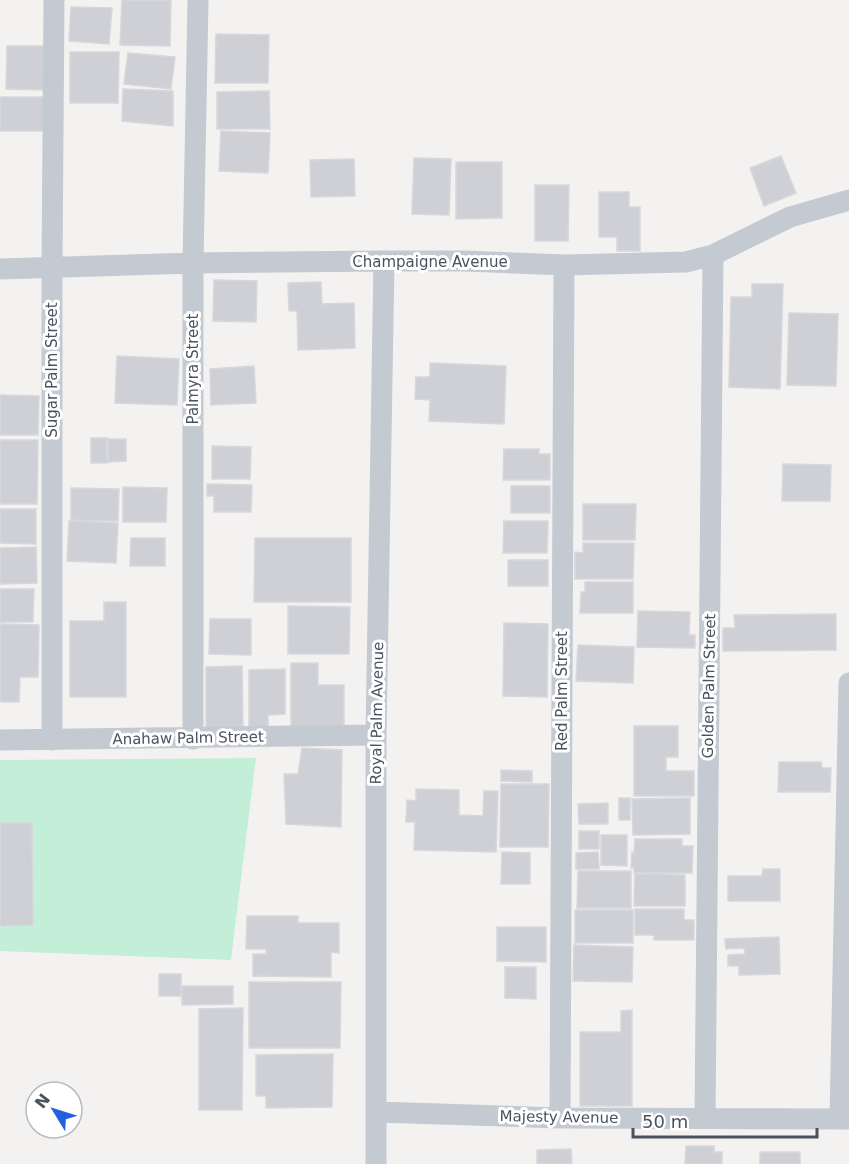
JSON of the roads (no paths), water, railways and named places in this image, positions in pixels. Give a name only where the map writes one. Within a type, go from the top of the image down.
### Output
[{"type":"street","name":"Sugar Palm Street","points":[[52,740],[54,0]]},
{"type":"street","name":"Palmyra Street","points":[[193,739],[192,263],[198,0]]},
{"type":"street","name":"Champaigne Avenue","points":[[0,268],[384,261],[564,265],[686,262],[713,255],[790,217],[849,200]]},
{"type":"street","name":"Golden Palm Street","points":[[705,1118],[713,255]]},
{"type":"street","name":"Royal Palm Avenue","points":[[376,1164],[376,735],[384,261]]},
{"type":"street","name":"Red Palm Street","points":[[560,1118],[564,265]]},
{"type":"street","points":[[845,1119],[849,683]]},
{"type":"street","name":"Anahaw Palm Street","points":[[0,740],[376,735]]},
{"type":"street","name":"Majesty Avenue","points":[[377,1112],[560,1118],[845,1119]]}]
